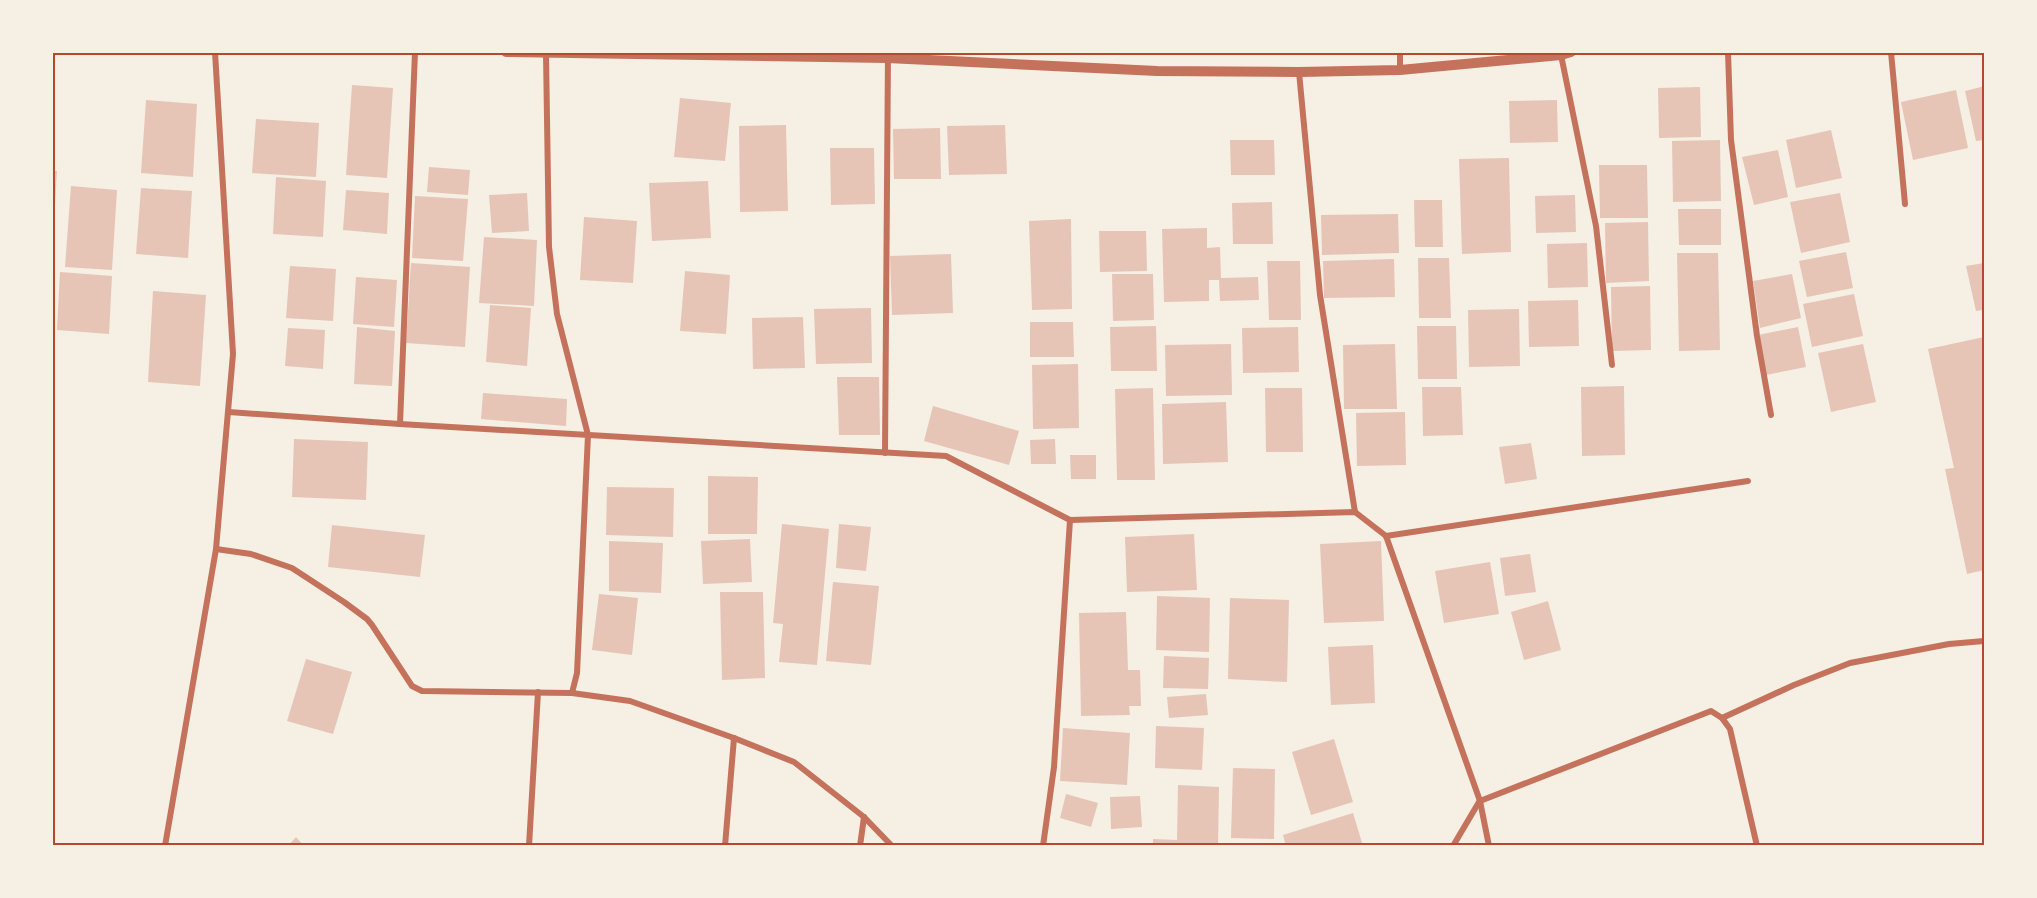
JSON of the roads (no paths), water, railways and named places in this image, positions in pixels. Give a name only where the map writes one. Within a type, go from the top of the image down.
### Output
[{"type":"street","points":[[165,846],[216,549],[233,354],[215,52]]},
{"type":"street","points":[[400,424],[416,52]]},
{"type":"street","points":[[506,52],[887,55],[1157,71],[1299,72],[1400,70],[1566,54],[1596,225],[1612,365]]},
{"type":"street","points":[[1400,52],[1400,70]]},
{"type":"street","points":[[1728,52],[1731,140],[1757,336],[1771,415]]},
{"type":"street","points":[[1891,52],[1905,204]]},
{"type":"street","points":[[546,54],[549,247],[557,314],[588,435],[577,674],[572,693]]},
{"type":"street","points":[[885,453],[887,55]]},
{"type":"street","points":[[1299,72],[1320,295],[1355,512]]},
{"type":"street","points":[[229,412],[946,456],[1070,520],[1355,512],[1386,536],[1480,801],[1490,846]]},
{"type":"street","points":[[1386,536],[1748,481]]},
{"type":"street","points":[[1043,846],[1054,767],[1070,520]]},
{"type":"street","points":[[216,549],[251,554],[292,568],[344,602],[367,619],[412,686],[422,692],[572,693],[630,701],[794,762],[864,817],[892,846]]},
{"type":"street","points":[[1722,718],[1794,685],[1850,663],[1949,644],[1984,641]]},
{"type":"street","points":[[529,846],[538,692]]},
{"type":"street","points":[[1453,846],[1480,801],[1711,711],[1722,718],[1730,729],[1757,846]]},
{"type":"street","points":[[725,846],[734,738]]},
{"type":"street","points":[[860,846],[864,817]]}]
